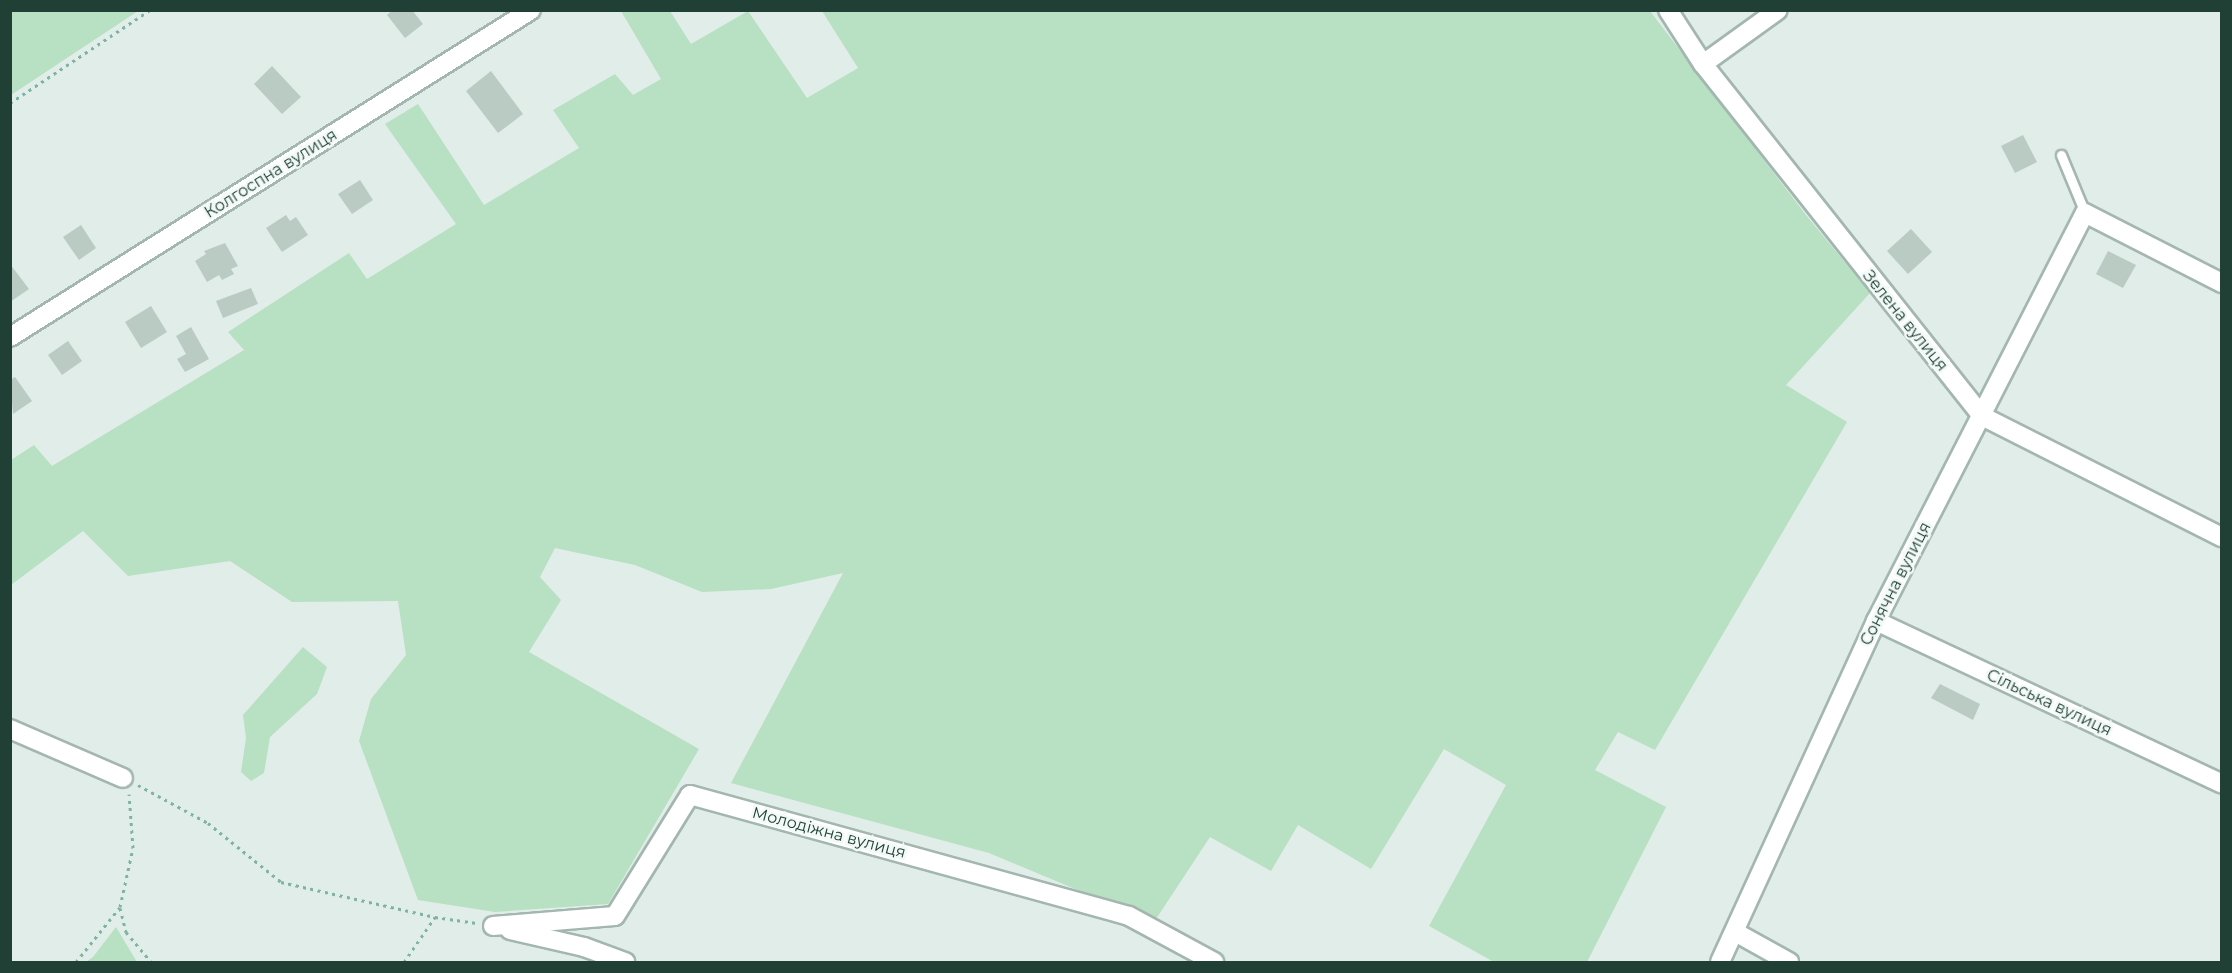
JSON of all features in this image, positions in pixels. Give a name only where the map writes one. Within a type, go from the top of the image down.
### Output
[{"type":"street","name":"Колгоспна вулиця","points":[[10,337],[531,10]]},
{"type":"street","name":"Зелена вулиця","points":[[1668,10],[1703,64],[1982,416],[2222,537]]},
{"type":"street","points":[[1703,64],[1778,10]]},
{"type":"street","points":[[2085,213],[2222,283]]},
{"type":"street","name":"Сонячна вулиця","points":[[1720,963],[1876,621],[2085,213]]},
{"type":"street","name":"Сільська вулиця","points":[[1876,621],[2222,784]]},
{"type":"street","points":[[10,729],[123,778]]},
{"type":"street","name":"Молодіжна вулиця","points":[[493,926],[615,916],[690,795],[1129,916],[1214,963]]},
{"type":"street","points":[[493,926],[584,947],[625,963]]},
{"type":"street","points":[[1735,932],[1789,963]]},
{"type":"lane","points":[[2061,156],[2085,213]]},
{"type":"path","points":[[10,103],[150,10]]},
{"type":"path","points":[[76,963],[120,907],[133,848],[132,801],[123,778]]},
{"type":"path","points":[[123,778],[208,823],[281,882],[435,917],[493,926]]},
{"type":"path","points":[[120,907],[126,932],[151,963]]},
{"type":"path","points":[[404,963],[435,917]]},
{"type":"green space","points":[[11,10],[138,10],[138,11],[11,95]]},
{"type":"green space","points":[[621,11],[670,11],[691,44],[748,11],[807,98],[858,68],[822,11],[1650,11],[1806,215],[1870,293],[1786,385],[1847,422],[1655,750],[1618,732],[1595,770],[1666,807],[1587,962],[1494,962],[1429,926],[1506,785],[1444,749],[1371,869],[1298,825],[1271,871],[1210,837],[1154,922],[989,853],[731,783],[843,573],[771,589],[702,592],[635,565],[555,548],[540,577],[561,600],[529,652],[699,749],[608,904],[495,912],[418,900],[359,741],[371,699],[406,655],[398,601],[292,602],[230,561],[128,576],[83,531],[11,585],[11,460],[34,445],[52,466],[244,350],[228,332],[349,253],[367,279],[456,224],[385,124],[418,104],[484,205],[579,148],[553,110],[615,74],[633,95],[661,79]]},
{"type":"green space","points":[[303,647],[327,667],[317,694],[270,737],[264,773],[251,781],[241,772],[246,738],[243,715]]},
{"type":"green space","points":[[116,927],[137,962],[86,962],[93,957]]},
{"type":"building","points":[[393,10],[412,10],[423,24],[405,38],[387,15]]},
{"type":"building","points":[[272,66],[301,97],[282,114],[254,84]]},
{"type":"building","points":[[491,71],[523,114],[498,133],[466,91]]},
{"type":"building","points":[[2023,135],[2037,162],[2015,173],[2001,146]]},
{"type":"building","points":[[360,180],[373,200],[352,214],[338,194]]},
{"type":"building","points":[[286,215],[290,221],[296,217],[308,235],[282,252],[266,228]]},
{"type":"building","points":[[81,225],[96,248],[79,260],[63,237]]},
{"type":"building","points":[[1911,229],[1932,252],[1908,274],[1887,251]]},
{"type":"building","points":[[225,243],[238,266],[231,269],[234,274],[222,280],[219,275],[207,282],[195,261],[206,254],[204,251]]},
{"type":"building","points":[[2108,251],[2136,265],[2123,288],[2096,274]]},
{"type":"building","points":[[10,264],[29,289],[10,302]]},
{"type":"building","points":[[251,288],[258,304],[223,318],[216,301]]},
{"type":"building","points":[[151,306],[167,332],[141,348],[125,322]]},
{"type":"building","points":[[191,327],[209,359],[185,372],[177,359],[186,354],[176,336]]},
{"type":"building","points":[[68,341],[82,361],[62,375],[48,355]]},
{"type":"building","points":[[15,377],[32,401],[13,414],[10,380]]},
{"type":"building","points":[[1940,684],[1980,704],[1973,720],[1931,698]]}]
